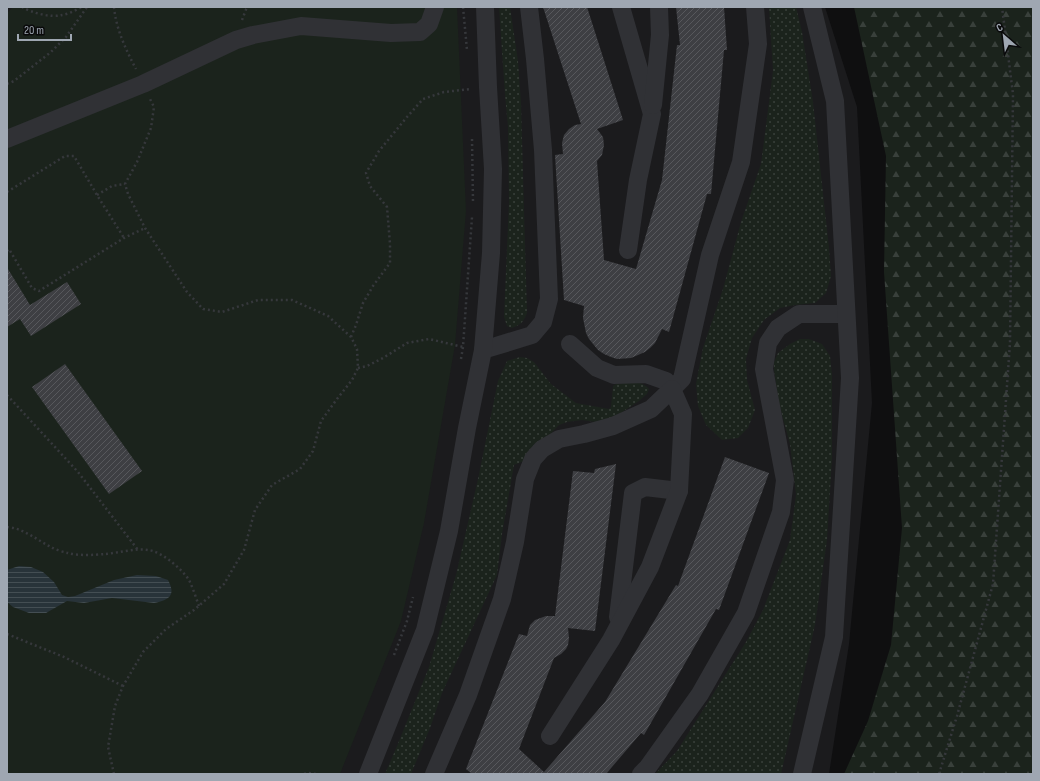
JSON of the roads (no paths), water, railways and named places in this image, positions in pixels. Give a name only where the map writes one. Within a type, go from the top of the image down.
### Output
[{"type":"street","points":[[7,138],[143,84],[236,40],[253,35],[301,26],[391,33],[420,32],[429,24],[435,7]]},
{"type":"street","points":[[368,774],[425,630],[449,531],[467,428],[483,350],[491,253],[493,170],[479,88],[485,7]]},
{"type":"street","points":[[483,350],[532,335],[543,322],[549,298],[543,150],[529,7]]},
{"type":"street","points":[[621,7],[652,114]]},
{"type":"street","points":[[628,250],[638,180],[652,114],[660,35],[659,7]]},
{"type":"street","points":[[434,774],[468,695],[502,599],[515,542],[525,479],[533,459],[542,449],[559,439],[613,426],[651,409],[682,379],[710,255],[741,162],[758,44],[755,7]]},
{"type":"street","points":[[802,774],[834,637],[850,378],[835,101],[812,7]]},
{"type":"street","points":[[641,774],[648,767],[700,694],[746,613],[780,512],[785,480],[764,369],[768,343],[778,328],[799,314],[846,314]]},
{"type":"street","points":[[550,736],[611,640],[650,566],[679,491],[683,414],[672,389],[666,381],[646,374],[614,375],[597,368],[570,344]]},
{"type":"street","points":[[617,629],[633,493],[645,487],[679,491]]}]
